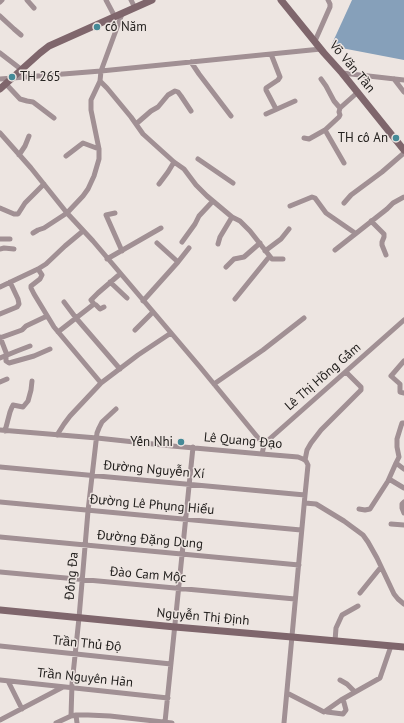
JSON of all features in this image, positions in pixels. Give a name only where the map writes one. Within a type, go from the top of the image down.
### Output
[{"type":"street","points":[[27,0],[34,8]]},
{"type":"street","points":[[106,0],[118,16]]},
{"type":"street","points":[[131,0],[135,8]]},
{"type":"street","points":[[54,118],[33,102],[20,99],[3,87],[49,46],[152,0]]},
{"type":"street","name":"Võ Văn Tần","points":[[281,0],[358,92],[404,150]]},
{"type":"street","points":[[315,41],[330,6],[328,0]]},
{"type":"street","points":[[0,16],[21,35]]},
{"type":"street","points":[[34,233],[67,213],[83,196],[93,180],[98,162],[99,149],[91,103],[100,81],[101,71],[118,16]]},
{"type":"street","points":[[0,79],[101,71],[321,48]]},
{"type":"street","points":[[0,53],[22,70]]},
{"type":"street","points":[[271,54],[280,77],[266,88],[266,90],[276,109]]},
{"type":"street","points":[[191,62],[231,116]]},
{"type":"street","points":[[342,73],[404,80]]},
{"type":"street","points":[[321,79],[340,108]]},
{"type":"street","points":[[394,79],[404,92]]},
{"type":"street","points":[[100,81],[108,88],[143,134],[184,169],[201,190],[213,201],[232,217],[240,221],[260,243],[269,257],[272,259],[283,259]]},
{"type":"street","points":[[136,124],[158,107],[168,95],[175,91],[178,92],[191,111]]},
{"type":"street","points":[[304,138],[309,139],[325,130],[340,117],[340,108],[358,92]]},
{"type":"street","points":[[266,114],[295,101]]},
{"type":"street","points":[[325,130],[344,163]]},
{"type":"street","points":[[0,134],[31,168],[67,213],[171,333],[264,445],[262,454]]},
{"type":"street","points":[[19,155],[29,136]]},
{"type":"street","points":[[66,156],[83,143],[99,149]]},
{"type":"street","points":[[344,202],[404,153]]},
{"type":"street","points":[[198,159],[233,184]]},
{"type":"street","points":[[159,184],[174,162]]},
{"type":"street","points":[[0,208],[14,214],[18,214],[25,203],[44,184]]},
{"type":"street","points":[[290,206],[312,197],[315,198],[326,213],[355,233]]},
{"type":"street","points":[[335,250],[355,233],[387,210],[393,203],[404,197]]},
{"type":"street","points":[[182,242],[199,216],[213,201]]},
{"type":"street","points":[[115,213],[106,214],[122,251]]},
{"type":"street","points":[[218,244],[220,237],[232,217]]},
{"type":"street","points":[[372,221],[384,234],[382,245],[386,255]]},
{"type":"street","points":[[107,259],[161,228]]},
{"type":"street","points":[[265,251],[281,239],[289,229]]},
{"type":"street","points":[[0,286],[46,264],[83,231]]},
{"type":"street","points":[[0,239],[10,239]]},
{"type":"street","points":[[157,243],[178,262]]},
{"type":"street","points":[[226,267],[234,259],[244,257],[260,243]]},
{"type":"street","points":[[143,301],[190,248]]},
{"type":"street","points":[[0,249],[14,249]]},
{"type":"street","points":[[235,299],[269,257]]},
{"type":"street","points":[[38,269],[41,277],[31,287],[47,316],[58,332],[101,383]]},
{"type":"street","points":[[104,307],[100,309],[91,300],[120,274]]},
{"type":"street","points":[[0,314],[17,307],[19,304],[10,282]]},
{"type":"street","points":[[110,282],[127,298]]},
{"type":"street","points":[[64,302],[120,369]]},
{"type":"street","points":[[58,332],[94,304]]},
{"type":"street","points":[[135,330],[153,312]]},
{"type":"street","points":[[47,316],[26,326],[22,330],[0,337],[4,357],[8,363],[34,356],[50,348]]},
{"type":"street","points":[[214,384],[268,346],[304,318]]},
{"type":"street","name":"Lê Thị Hồng Gấm","points":[[264,445],[404,320]]},
{"type":"street","points":[[57,436],[70,416],[101,383],[138,355],[171,333]]},
{"type":"street","points":[[4,357],[30,346]]},
{"type":"street","points":[[404,362],[391,376],[400,384],[400,392],[404,393]]},
{"type":"street","points":[[284,723],[301,530],[305,503],[308,463],[305,460],[307,450],[321,430],[361,390],[359,385],[346,372]]},
{"type":"street","points":[[0,382],[7,379]]},
{"type":"street","points":[[3,431],[12,407],[14,405],[23,407],[28,401],[32,390],[32,381]]},
{"type":"street","name":"Đống Đa","points":[[77,723],[73,716],[72,688],[92,475],[99,428],[102,422],[116,409]]},
{"type":"street","points":[[359,509],[370,509],[389,479],[399,457],[397,439],[402,423],[404,423]]},
{"type":"street","name":"Lê Quang Đạo","points":[[3,431],[97,438],[298,457],[305,460]]},
{"type":"street","points":[[165,722],[193,447]]},
{"type":"street","points":[[396,463],[404,469]]},
{"type":"street","name":"Đường Nguyễn Xí","points":[[0,467],[305,495]]},
{"type":"street","points":[[389,479],[404,488]]},
{"type":"street","name":"Đường Lê Phụng Hiểu","points":[[0,502],[301,530]]},
{"type":"street","points":[[305,503],[316,504],[363,535],[394,594],[404,604]]},
{"type":"street","points":[[403,503],[402,508],[404,513]]},
{"type":"street","points":[[391,524],[404,525]]},
{"type":"street","name":"Đường Đặng Dung","points":[[0,538],[299,565]]},
{"type":"street","points":[[360,593],[381,567]]},
{"type":"street","name":"Đào Cam Mộc","points":[[0,572],[295,599]]},
{"type":"street","points":[[335,641],[336,628],[342,615],[358,606]]},
{"type":"street","name":"Nguyễn Thị Định","points":[[0,610],[404,647]]},
{"type":"street","name":"Trần Thủ Độ","points":[[0,646],[171,664]]},
{"type":"street","points":[[326,712],[335,704],[380,678],[391,646]]},
{"type":"street","name":"Trần Nguyên Hãn","points":[[0,680],[168,698]]},
{"type":"street","points":[[340,680],[355,692]]},
{"type":"street","points":[[8,681],[22,708]]},
{"type":"street","points":[[0,720],[63,687]]},
{"type":"street","points":[[287,693],[322,712],[343,714],[346,710],[343,699]]},
{"type":"street","points":[[56,723],[73,716],[104,716],[172,723]]},
{"type":"water","points":[[352,0],[404,0],[404,60],[331,46]]},
{"type":"place","name":"cô Năm","points":[[97,27]]},
{"type":"place","name":"TH 265","points":[[12,77]]},
{"type":"place","name":"TH cô An","points":[[396,138]]},
{"type":"place","name":"Yến Nhi","points":[[181,442]]}]
